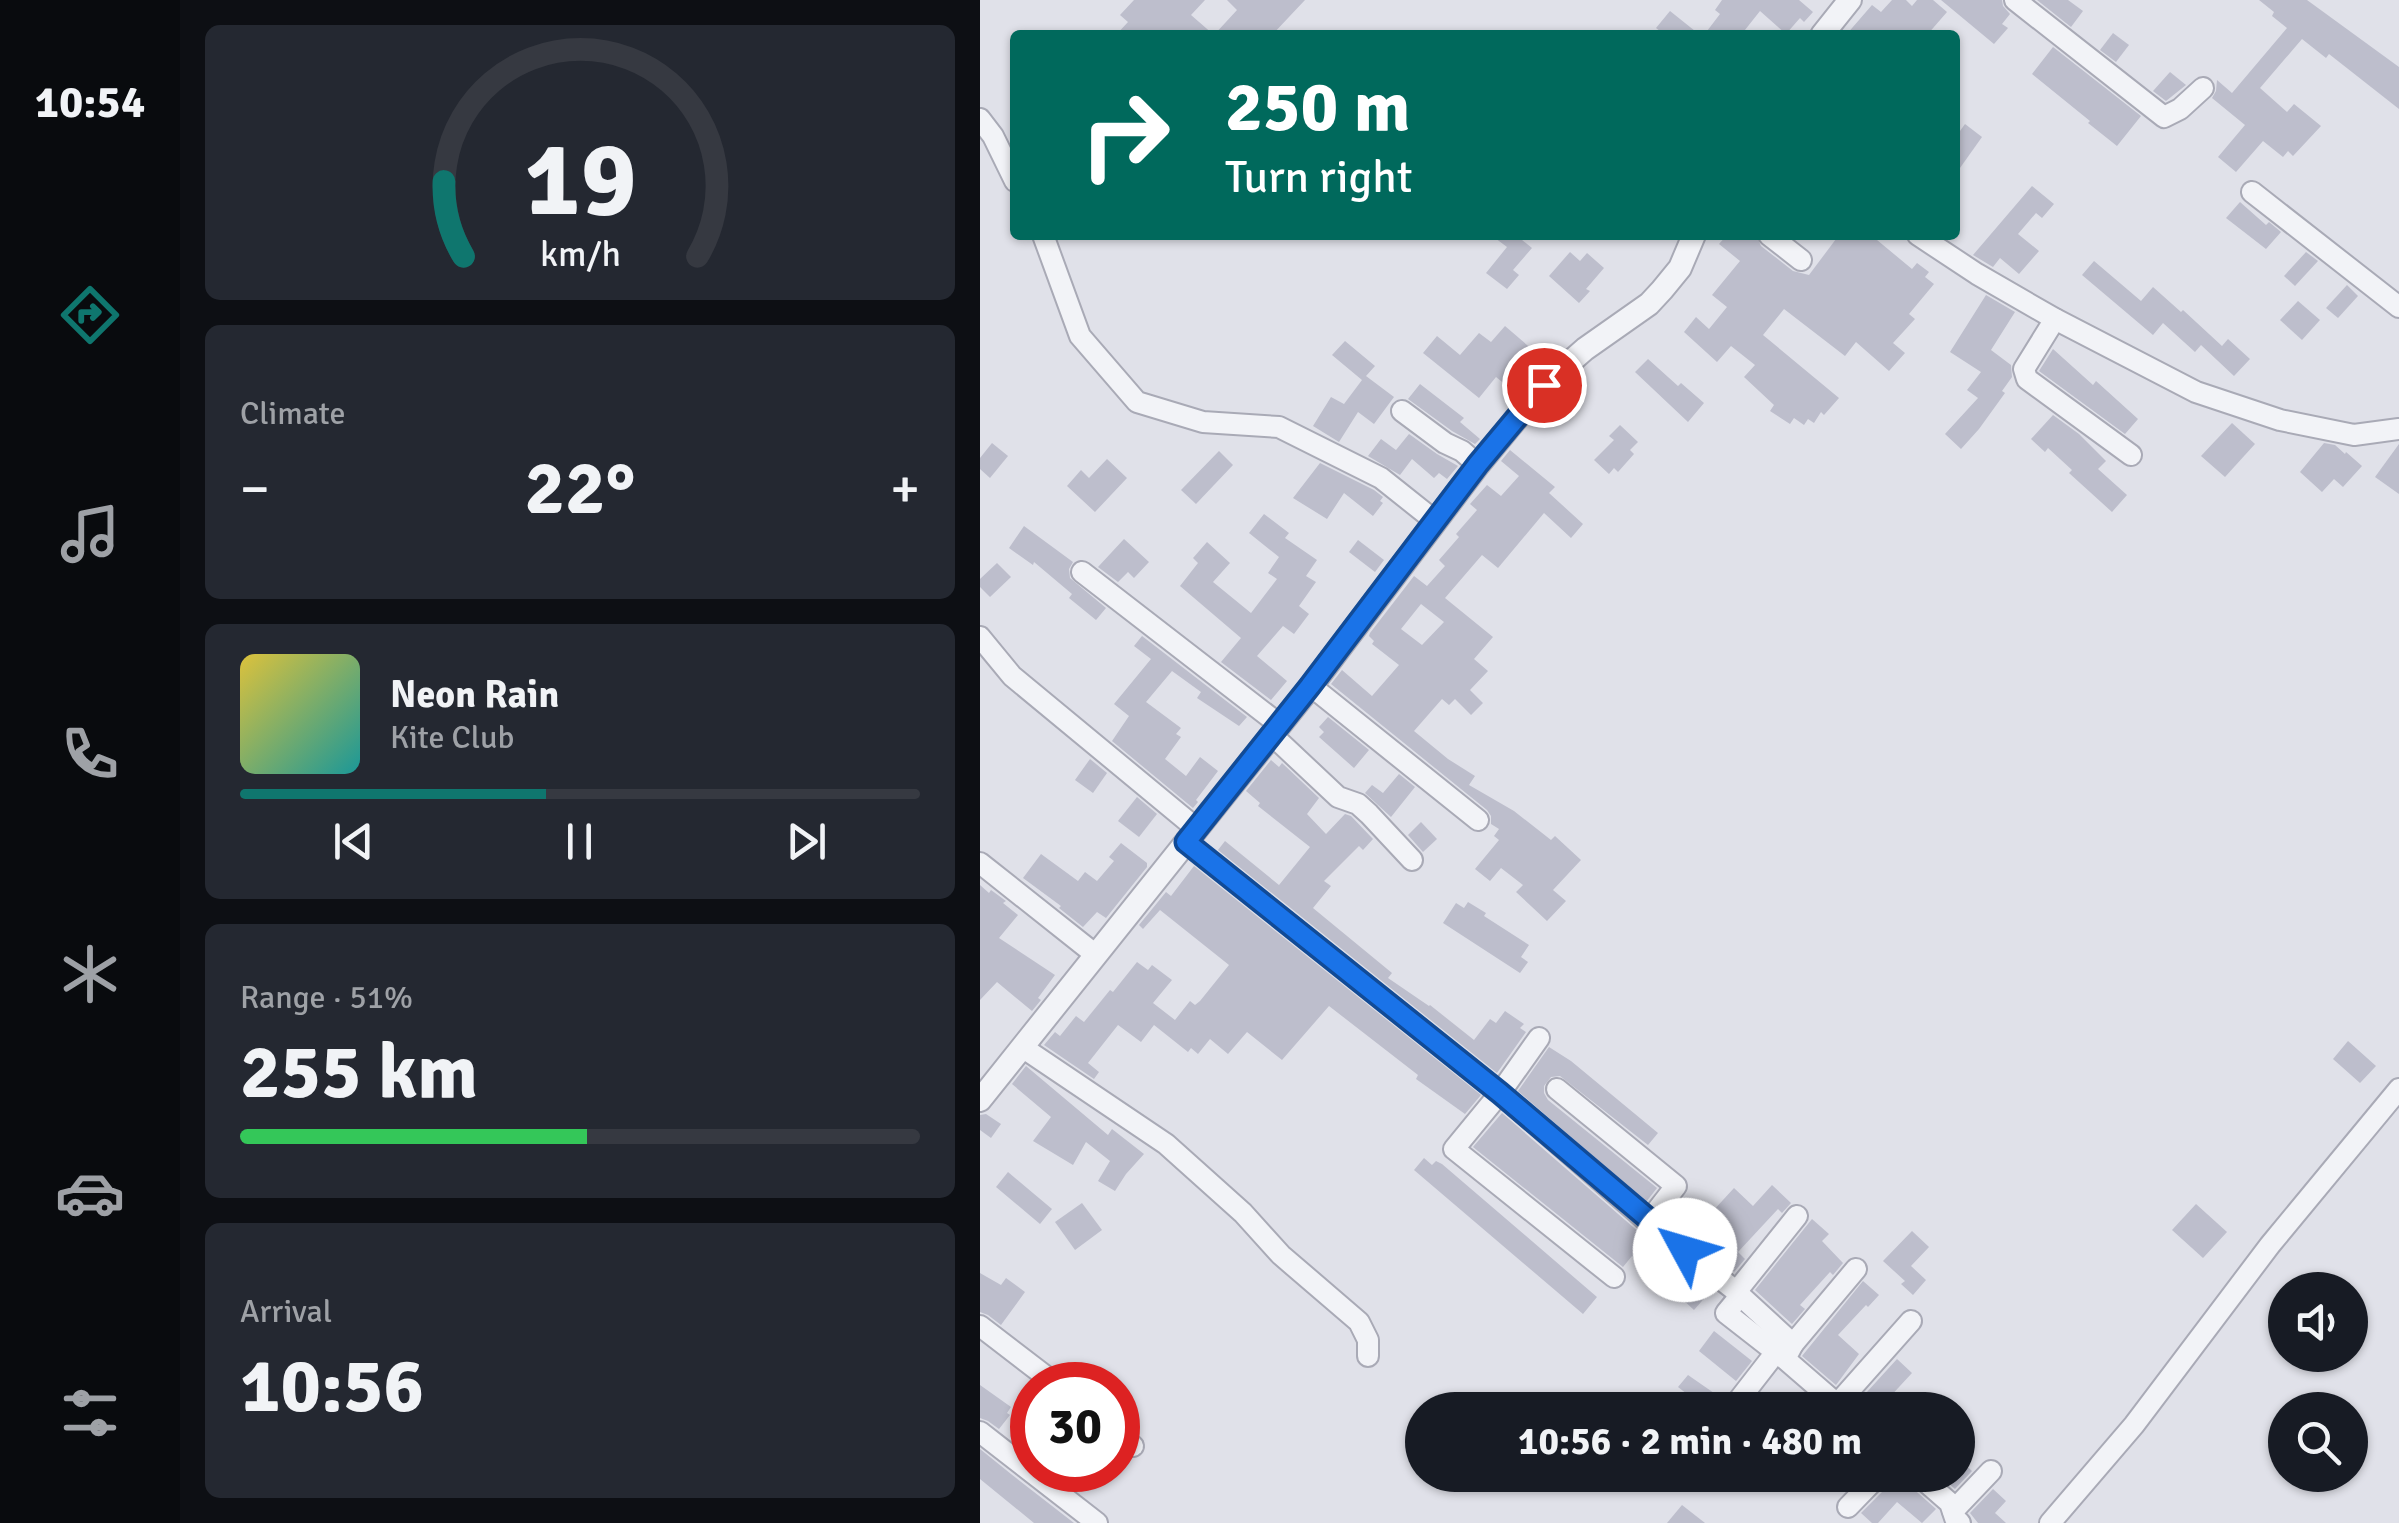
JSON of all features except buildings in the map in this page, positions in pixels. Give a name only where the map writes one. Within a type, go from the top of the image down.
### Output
[{"type":"street","points":[[1826,30],[1850,0]]},
{"type":"street","points":[[2015,0],[2164,117],[2180,109],[2203,88]]},
{"type":"street","points":[[980,119],[1010,171]]},
{"type":"street","points":[[2252,192],[2399,307]]},
{"type":"street","points":[[1045,240],[1080,336],[1137,402],[1204,422],[1280,428],[1381,478],[1435,521]]},
{"type":"street","points":[[980,1100],[1276,730],[1478,464],[1544,385],[1662,290],[1680,268],[1692,240]]},
{"type":"street","points":[[1775,240],[1801,260]]},
{"type":"street","points":[[1926,240],[2055,319],[2196,392],[2280,420],[2354,435],[2399,428]]},
{"type":"street","points":[[2055,319],[2024,368],[2026,379],[2130,456]]},
{"type":"street","points":[[1402,411],[1478,464]]},
{"type":"street","points":[[1082,572],[1276,730],[1338,797],[1358,804],[1412,860]]},
{"type":"street","points":[[980,637],[1012,676],[1191,836],[1738,1294],[1823,1392]]},
{"type":"street","points":[[1310,686],[1478,820]]},
{"type":"street","points":[[980,863],[1096,955]]},
{"type":"street","points":[[1539,1038],[1454,1148],[1614,1277]]},
{"type":"street","points":[[1022,1047],[1166,1144],[1244,1212],[1281,1255],[1359,1322],[1368,1340],[1368,1356]]},
{"type":"street","points":[[1558,1089],[1676,1186],[1648,1222]]},
{"type":"street","points":[[2050,1523],[2134,1425],[2270,1246],[2399,1089]]},
{"type":"street","points":[[1738,1294],[1796,1216]]},
{"type":"street","points":[[1747,1392],[1856,1269]]},
{"type":"street","points":[[1851,1392],[1911,1321]]},
{"type":"street","points":[[980,1326],[1027,1362]]},
{"type":"street","points":[[980,1432],[1097,1523]]},
{"type":"street","points":[[1950,1516],[1992,1472]]},
{"type":"street","points":[[1848,1506],[1862,1492]]},
{"type":"street","points":[[1938,1492],[1950,1502],[1950,1516]]},
{"type":"route","points":[[1544,385],[1478,464],[1186,842],[1500,1093],[1685,1250]]}]
